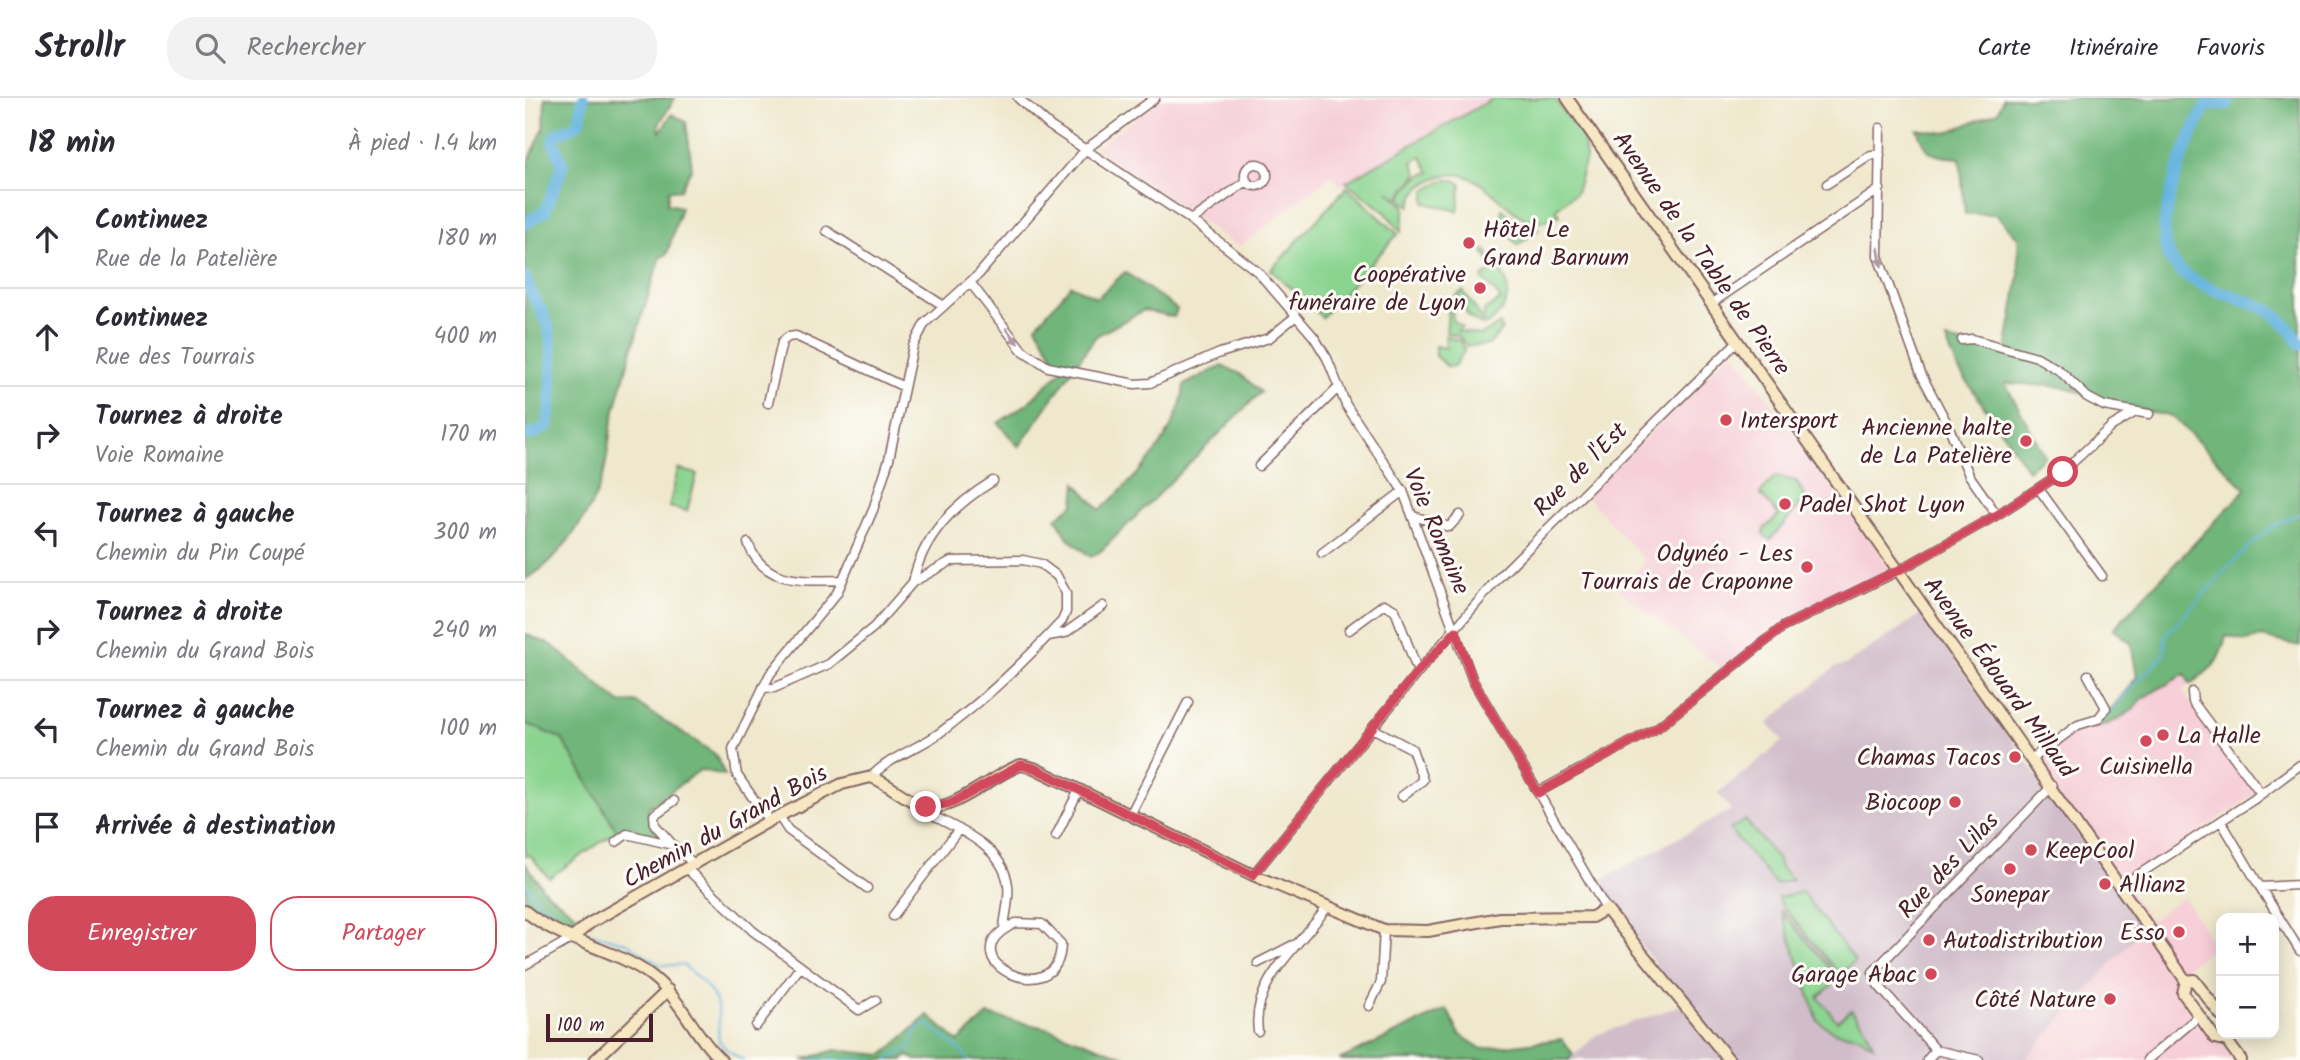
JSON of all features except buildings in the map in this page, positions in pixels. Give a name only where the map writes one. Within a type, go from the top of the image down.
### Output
[{"type":"main road","name":"Avenue de la Table de Pierre","points":[[1569,99],[1779,398]]},
{"type":"main road","name":"Avenue Édouard Millaud","points":[[1779,398],[1898,571],[2033,758],[2186,981]]},
{"type":"main road","points":[[871,777],[926,807],[952,803],[1021,765],[1079,790],[1253,875],[1384,930],[1429,931],[1500,918],[1592,917],[1607,909]]},
{"type":"main road","name":"Chemin du Grand Bois","points":[[579,933],[774,819],[842,784],[871,777]]},
{"type":"main road","name":"Voie Romaine","points":[[1607,909],[1729,1060]]},
{"type":"main road","points":[[525,911],[579,933],[648,973],[668,990],[721,1060]]},
{"type":"main road","points":[[2216,1008],[2200,984],[2193,980],[2186,981],[2183,993],[2214,1038],[2221,1042],[2226,1039]]},
{"type":"main road","points":[[595,1060],[668,990]]},
{"type":"main road","points":[[2230,1039],[2241,1060]]},
{"type":"street","name":"Voie Romaine","points":[[1018,98],[1050,126],[1191,220],[1258,272],[1323,350],[1346,405],[1403,491],[1473,681],[1607,909]]},
{"type":"street","points":[[867,888],[774,819],[737,775],[733,749],[770,674],[837,593],[873,510],[889,459],[913,346],[925,323],[971,282],[1086,149],[1155,98]]},
{"type":"street","points":[[1880,128],[1878,256],[1921,374],[1948,425],[1969,475],[1997,515]]},
{"type":"street","points":[[1827,184],[1871,155],[1880,155]]},
{"type":"street","points":[[1191,220],[1247,181]]},
{"type":"street","points":[[1712,303],[1880,189]]},
{"type":"street","points":[[827,232],[944,306]]},
{"type":"street","points":[[971,282],[1023,350],[1048,367],[1135,384],[1150,383],[1204,359],[1269,338],[1296,316]]},
{"type":"street","points":[[768,403],[782,342],[788,337],[796,336],[904,387]]},
{"type":"street","points":[[1962,340],[1972,338],[2037,357],[2060,371],[2087,397],[2104,406],[2149,414]]},
{"type":"street","name":"Rue de l'Est","points":[[1253,875],[1418,671],[1456,631],[1500,576],[1738,341]]},
{"type":"street","points":[[1259,466],[1339,387]]},
{"type":"street","points":[[1538,793],[1657,728],[1783,627],[1898,571],[2041,487],[2060,474],[2112,426],[2134,413]]},
{"type":"street","points":[[913,582],[921,552],[936,530],[964,501],[993,481]]},
{"type":"street","points":[[2041,487],[2102,576]]},
{"type":"street","points":[[1322,553],[1403,491]]},
{"type":"street","points":[[1413,516],[1449,527],[1460,515]]},
{"type":"street","points":[[748,543],[752,555],[772,576],[804,580],[842,580]]},
{"type":"street","points":[[763,687],[774,688],[829,664],[874,627],[913,582],[951,561],[1023,560],[1041,564],[1062,584],[1067,601],[1062,621],[962,715],[916,749],[880,767],[871,777]]},
{"type":"street","points":[[1349,630],[1384,604],[1390,605],[1395,610],[1418,671]]},
{"type":"street","points":[[1048,636],[1065,632],[1103,606]]},
{"type":"street","points":[[2033,758],[2078,725],[2098,719],[2106,708],[2088,675]]},
{"type":"street","points":[[2192,692],[2193,702],[2260,792]]},
{"type":"street","points":[[1130,815],[1188,702]]},
{"type":"street","points":[[1372,728],[1412,749],[1423,780],[1402,796]]},
{"type":"street","points":[[2121,887],[2300,765]]},
{"type":"street","name":"Rue des Lilas","points":[[1936,1050],[1881,989],[1873,972],[2052,786]]},
{"type":"street","points":[[1056,836],[1079,790]]},
{"type":"street","points":[[674,801],[656,812],[654,821],[691,867],[753,931],[859,1010],[876,1000]]},
{"type":"street","points":[[926,807],[929,814],[959,829],[993,855],[1003,869],[1009,898],[1004,928],[996,936],[991,949],[993,962],[1001,970],[1019,978],[1032,978],[1043,975],[1055,965],[1061,955],[1061,944],[1042,924],[1016,923],[1004,928]]},
{"type":"street","points":[[2221,821],[2300,951]]},
{"type":"street","points":[[893,916],[959,829]]},
{"type":"street","points":[[616,842],[627,834],[673,845]]},
{"type":"street","points":[[2260,887],[2300,885]]},
{"type":"street","points":[[1258,963],[1296,943],[1312,930],[1328,906]]},
{"type":"street","points":[[1369,1006],[1381,982],[1384,930]]},
{"type":"street","points":[[525,965],[579,933]]},
{"type":"street","points":[[1258,1031],[1258,1003],[1296,943]]},
{"type":"street","points":[[756,1026],[800,967]]},
{"type":"street","points":[[2147,1060],[2199,1016]]},
{"type":"street","points":[[1927,1060],[1936,1050],[1979,1060]]},
{"type":"shaded area","points":[[1162,98],[1494,98],[1340,186],[1332,175],[1239,247],[1095,148]]},
{"type":"shaded area","points":[[1733,350],[1892,570],[1787,619],[1725,671],[1619,590],[1646,562],[1586,496]]},
{"type":"shaded area","points":[[1923,613],[2143,928],[2025,1060],[1569,1060],[1596,1035],[1685,1004],[1594,883],[1731,810],[1718,793],[1783,741],[1768,723],[1835,667],[1845,665]]},
{"type":"shaded area","points":[[2185,673],[2190,684],[2182,691],[2257,793],[2123,883],[2150,921],[2184,897],[2215,947],[2176,974],[2216,1033],[2216,1039],[2220,1039],[2234,1060],[2025,1060],[2143,928],[2031,761],[2080,725],[2083,730],[2108,725],[2138,705],[2141,699]]},
{"type":"green space","points":[[545,98],[675,98],[659,124],[660,132],[672,114],[686,122],[692,167],[680,190],[669,190],[667,204],[681,207],[667,254],[660,258],[635,340],[612,422],[606,466],[597,493],[571,537],[549,562],[525,579],[525,170],[544,127]]},
{"type":"green space","points":[[1494,98],[1554,98],[1584,140],[1586,158],[1576,193],[1556,209],[1560,215],[1542,222],[1526,219],[1469,177],[1451,174],[1423,186],[1415,194],[1410,206],[1400,199],[1416,179],[1430,172],[1421,156],[1413,162],[1418,174],[1398,198],[1388,191],[1405,207],[1401,232],[1386,213],[1346,182]]},
{"type":"green space","points":[[2003,98],[2300,98],[2300,646],[2262,637],[2246,641],[2226,636],[2214,664],[2190,684],[2185,674],[2141,699],[2121,717],[2096,728],[2137,677],[2131,643],[2113,629],[2246,489],[2173,417],[2129,408],[2065,387],[2005,383],[2045,456],[2028,470],[1957,367],[1946,340],[2006,352],[2019,275],[2018,238],[1996,214],[1965,214],[1960,158],[1937,155],[1927,150],[1917,129],[1946,133],[1998,112]]},
{"type":"green space","points":[[1444,180],[1455,180],[1461,184],[1458,211],[1425,203],[1425,191]]},
{"type":"green space","points":[[1347,187],[1398,234],[1322,317],[1271,270]]},
{"type":"green space","points":[[1502,209],[1518,222],[1539,229],[1518,245],[1500,226]]},
{"type":"green space","points":[[1486,250],[1505,278],[1507,293],[1500,313],[1484,325],[1484,311],[1501,299],[1482,278],[1494,269],[1483,252]]},
{"type":"green space","points":[[1125,272],[1177,309],[1174,317],[1144,310],[1096,336],[1019,447],[998,423],[1028,403],[1062,370],[1036,326],[1071,285],[1097,298]]},
{"type":"green space","points":[[1463,291],[1481,317],[1481,325],[1469,317],[1463,307],[1452,309],[1453,320],[1462,327],[1457,331],[1481,335],[1500,324],[1502,329],[1489,345],[1467,346],[1458,336],[1446,333],[1449,301]]},
{"type":"green space","points":[[1445,336],[1460,341],[1465,350],[1454,366],[1448,367],[1435,356],[1435,346],[1446,348]]},
{"type":"green space","points":[[1221,366],[1239,373],[1261,392],[1101,551],[1091,557],[1069,539],[1056,518],[1074,504],[1076,483],[1100,510],[1141,470],[1165,438],[1174,421],[1184,385]]},
{"type":"green space","points":[[678,469],[697,474],[687,511],[669,507]]},
{"type":"green space","name":"Padel Shot Lyon","points":[[1775,476],[1796,481],[1806,498],[1770,540],[1763,534],[1764,529],[1779,515],[1760,494]]},
{"type":"green space","points":[[525,634],[552,645],[620,703],[635,702],[715,754],[725,775],[700,770],[648,808],[651,823],[664,838],[617,831],[562,739],[525,723]]},
{"type":"green space","points":[[525,723],[562,739],[617,831],[549,878],[530,855],[525,856]]},
{"type":"green space","points":[[1745,820],[1778,860],[1779,866],[1793,880],[1775,884],[1730,830]]},
{"type":"green space","points":[[525,863],[545,891],[579,917],[571,926],[563,928],[525,902]]},
{"type":"green space","points":[[1802,892],[1855,961],[1839,974],[1779,902],[1778,898]]},
{"type":"green space","points":[[1781,910],[1839,979],[1818,997],[1837,1021],[1851,1010],[1865,1027],[1873,1045],[1859,1036],[1834,1032],[1818,1021]]},
{"type":"green space","points":[[1447,1009],[1459,1034],[1482,1049],[1562,1039],[1573,1054],[1569,1060],[1339,1060]]},
{"type":"green space","points":[[928,1015],[958,1042],[988,1015],[1050,1029],[1133,1060],[916,1060],[908,1056],[902,1060],[803,1060],[835,1050],[883,1055]]},
{"type":"waterway","points":[[525,224],[545,211],[563,166],[553,141],[556,134],[580,121],[583,98]]},
{"type":"waterway","points":[[2228,98],[2226,105],[2208,103],[2184,154],[2166,218],[2167,252],[2175,266],[2192,279],[2212,289],[2254,303],[2278,317],[2300,344]]},
{"type":"waterway","points":[[525,277],[544,315],[549,332],[552,373],[547,426],[536,433],[525,435]]},
{"type":"waterway","points":[[2108,715],[2133,685],[2164,655],[2166,634],[2247,548],[2283,521],[2300,514]]},
{"type":"waterway","points":[[525,883],[537,901],[579,928]]},
{"type":"waterway","points":[[587,932],[627,943],[660,965],[683,965],[702,982],[716,1002],[719,1013],[719,1040],[743,1060]]},
{"type":"waterway","points":[[888,1060],[910,1047],[917,1029],[927,1024],[960,1050],[968,1060]]},
{"type":"waterway","points":[[813,1060],[875,1060]]},
{"type":"place","name":"Hôtel Le Grand Barnum","points":[[1469,243]]},
{"type":"place","name":"Coopérative funéraire de Lyon","points":[[1480,288]]},
{"type":"place","name":"Intersport","points":[[1726,420]]},
{"type":"place","name":"Ancienne halte de La Patelière","points":[[2026,441]]},
{"type":"place","name":"Padel Shot Lyon","points":[[1785,504]]},
{"type":"place","name":"Odynéo - Les Tourrais de Craponne","points":[[1807,567]]},
{"type":"place","name":"La Halle","points":[[2163,735]]},
{"type":"place","name":"Cuisinella","points":[[2146,741]]},
{"type":"place","name":"Chamas Tacos","points":[[2015,757]]},
{"type":"place","name":"Biocoop","points":[[1955,802]]},
{"type":"place","name":"KeepCool","points":[[2031,850]]},
{"type":"place","name":"Sonepar","points":[[2010,869]]},
{"type":"place","name":"Allianz","points":[[2105,884]]},
{"type":"place","name":"Esso","points":[[2179,932]]},
{"type":"place","name":"Autodistribution","points":[[1929,940]]},
{"type":"place","name":"Garage Abac","points":[[1931,974]]},
{"type":"place","name":"Côté Nature","points":[[2110,999]]},
{"type":"route","points":[[926,807],[936,808],[952,803],[1010,768],[1021,765],[1034,768],[1253,875],[1418,671],[1456,631],[1473,681],[1538,793],[1657,728],[1783,627],[1905,567],[1997,515],[2063,472]]}]
